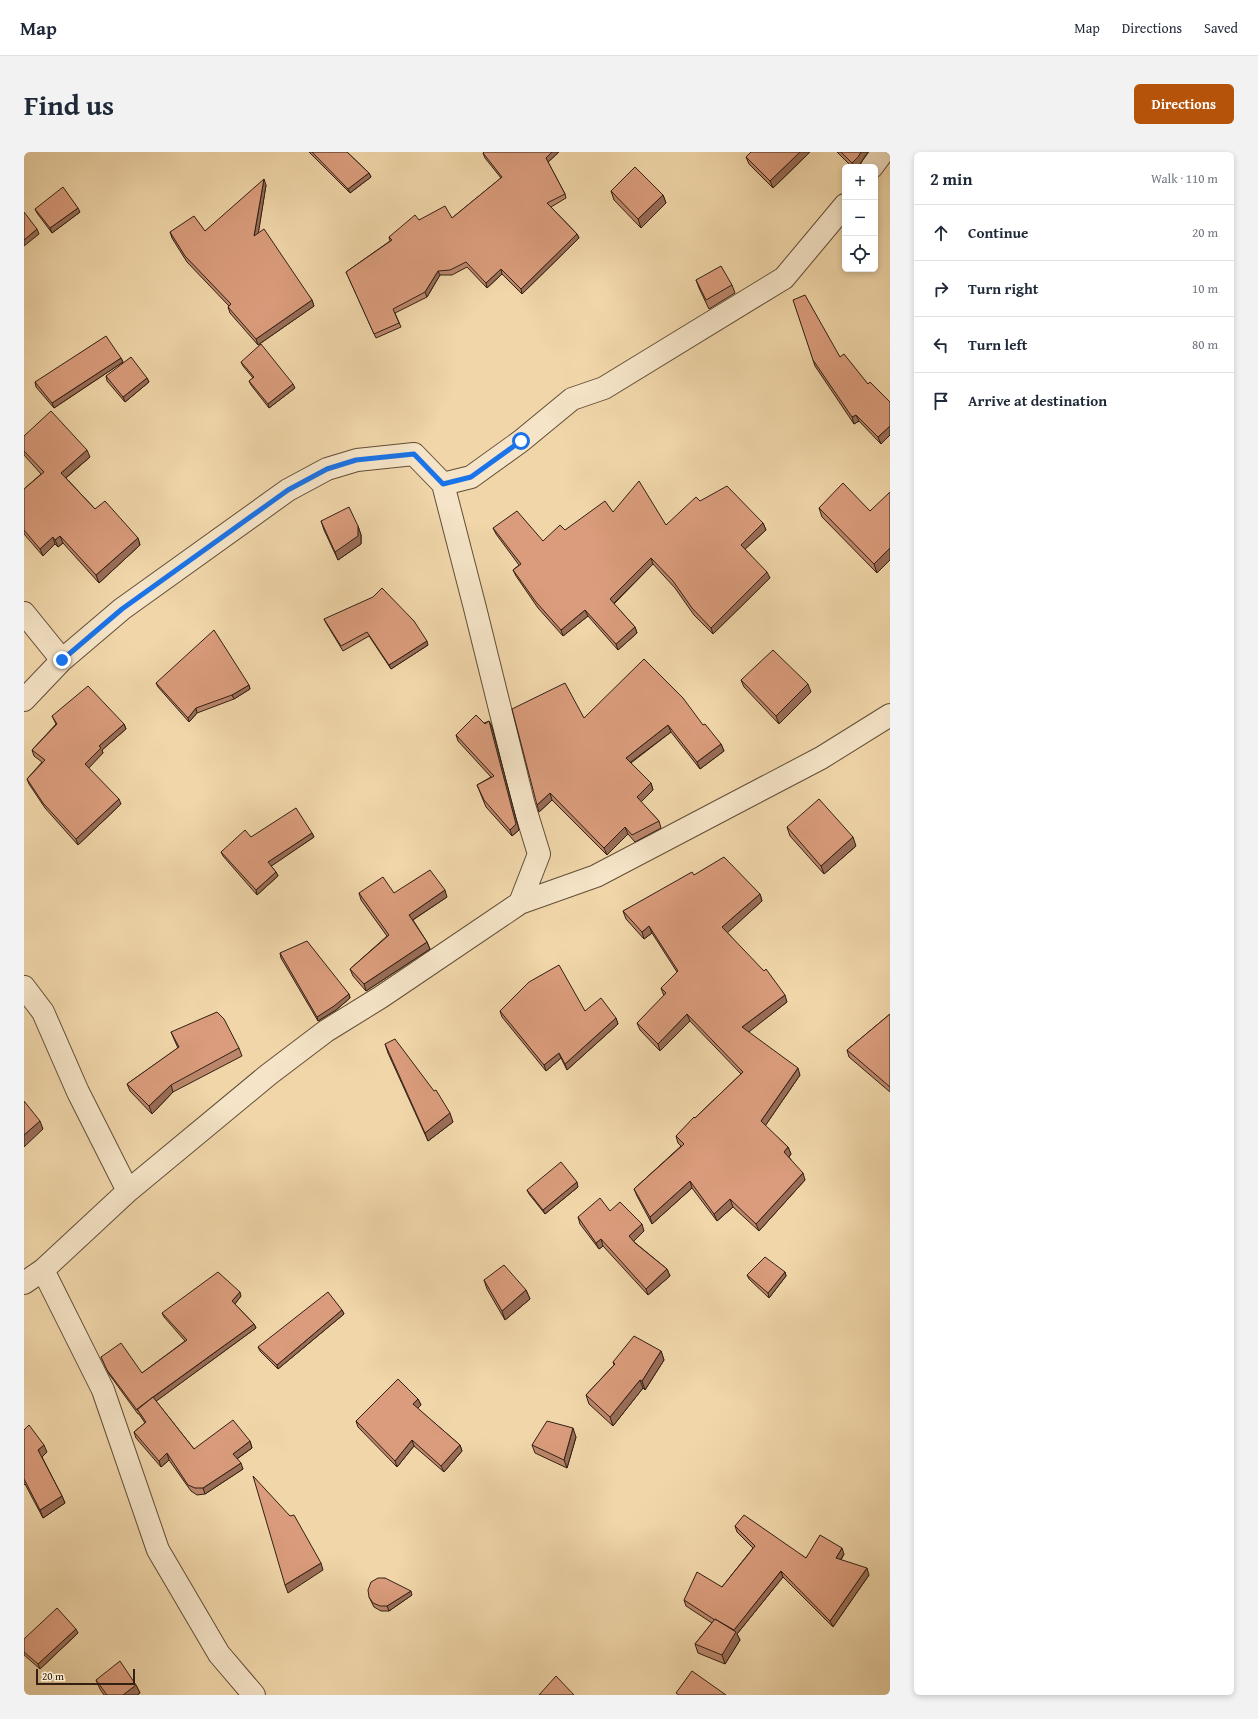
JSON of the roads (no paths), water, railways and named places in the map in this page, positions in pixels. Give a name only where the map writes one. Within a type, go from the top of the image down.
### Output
[{"type":"street","points":[[874,164],[883,152]]},
{"type":"street","points":[[443,484],[471,477],[521,441],[572,399],[604,388],[784,278],[842,209]]},
{"type":"street","points":[[24,700],[62,660],[122,609],[288,490],[327,469],[356,460],[414,454],[443,484],[523,802],[539,854],[520,904]]},
{"type":"street","points":[[24,613],[62,660]]},
{"type":"street","points":[[24,1283],[43,1270],[128,1191],[268,1075],[326,1031],[381,997],[520,904],[596,876],[821,758],[890,715]]},
{"type":"street","points":[[24,988],[43,1012],[78,1092],[128,1191]]},
{"type":"street","points":[[43,1270],[103,1390],[158,1550],[219,1654],[254,1695]]}]
